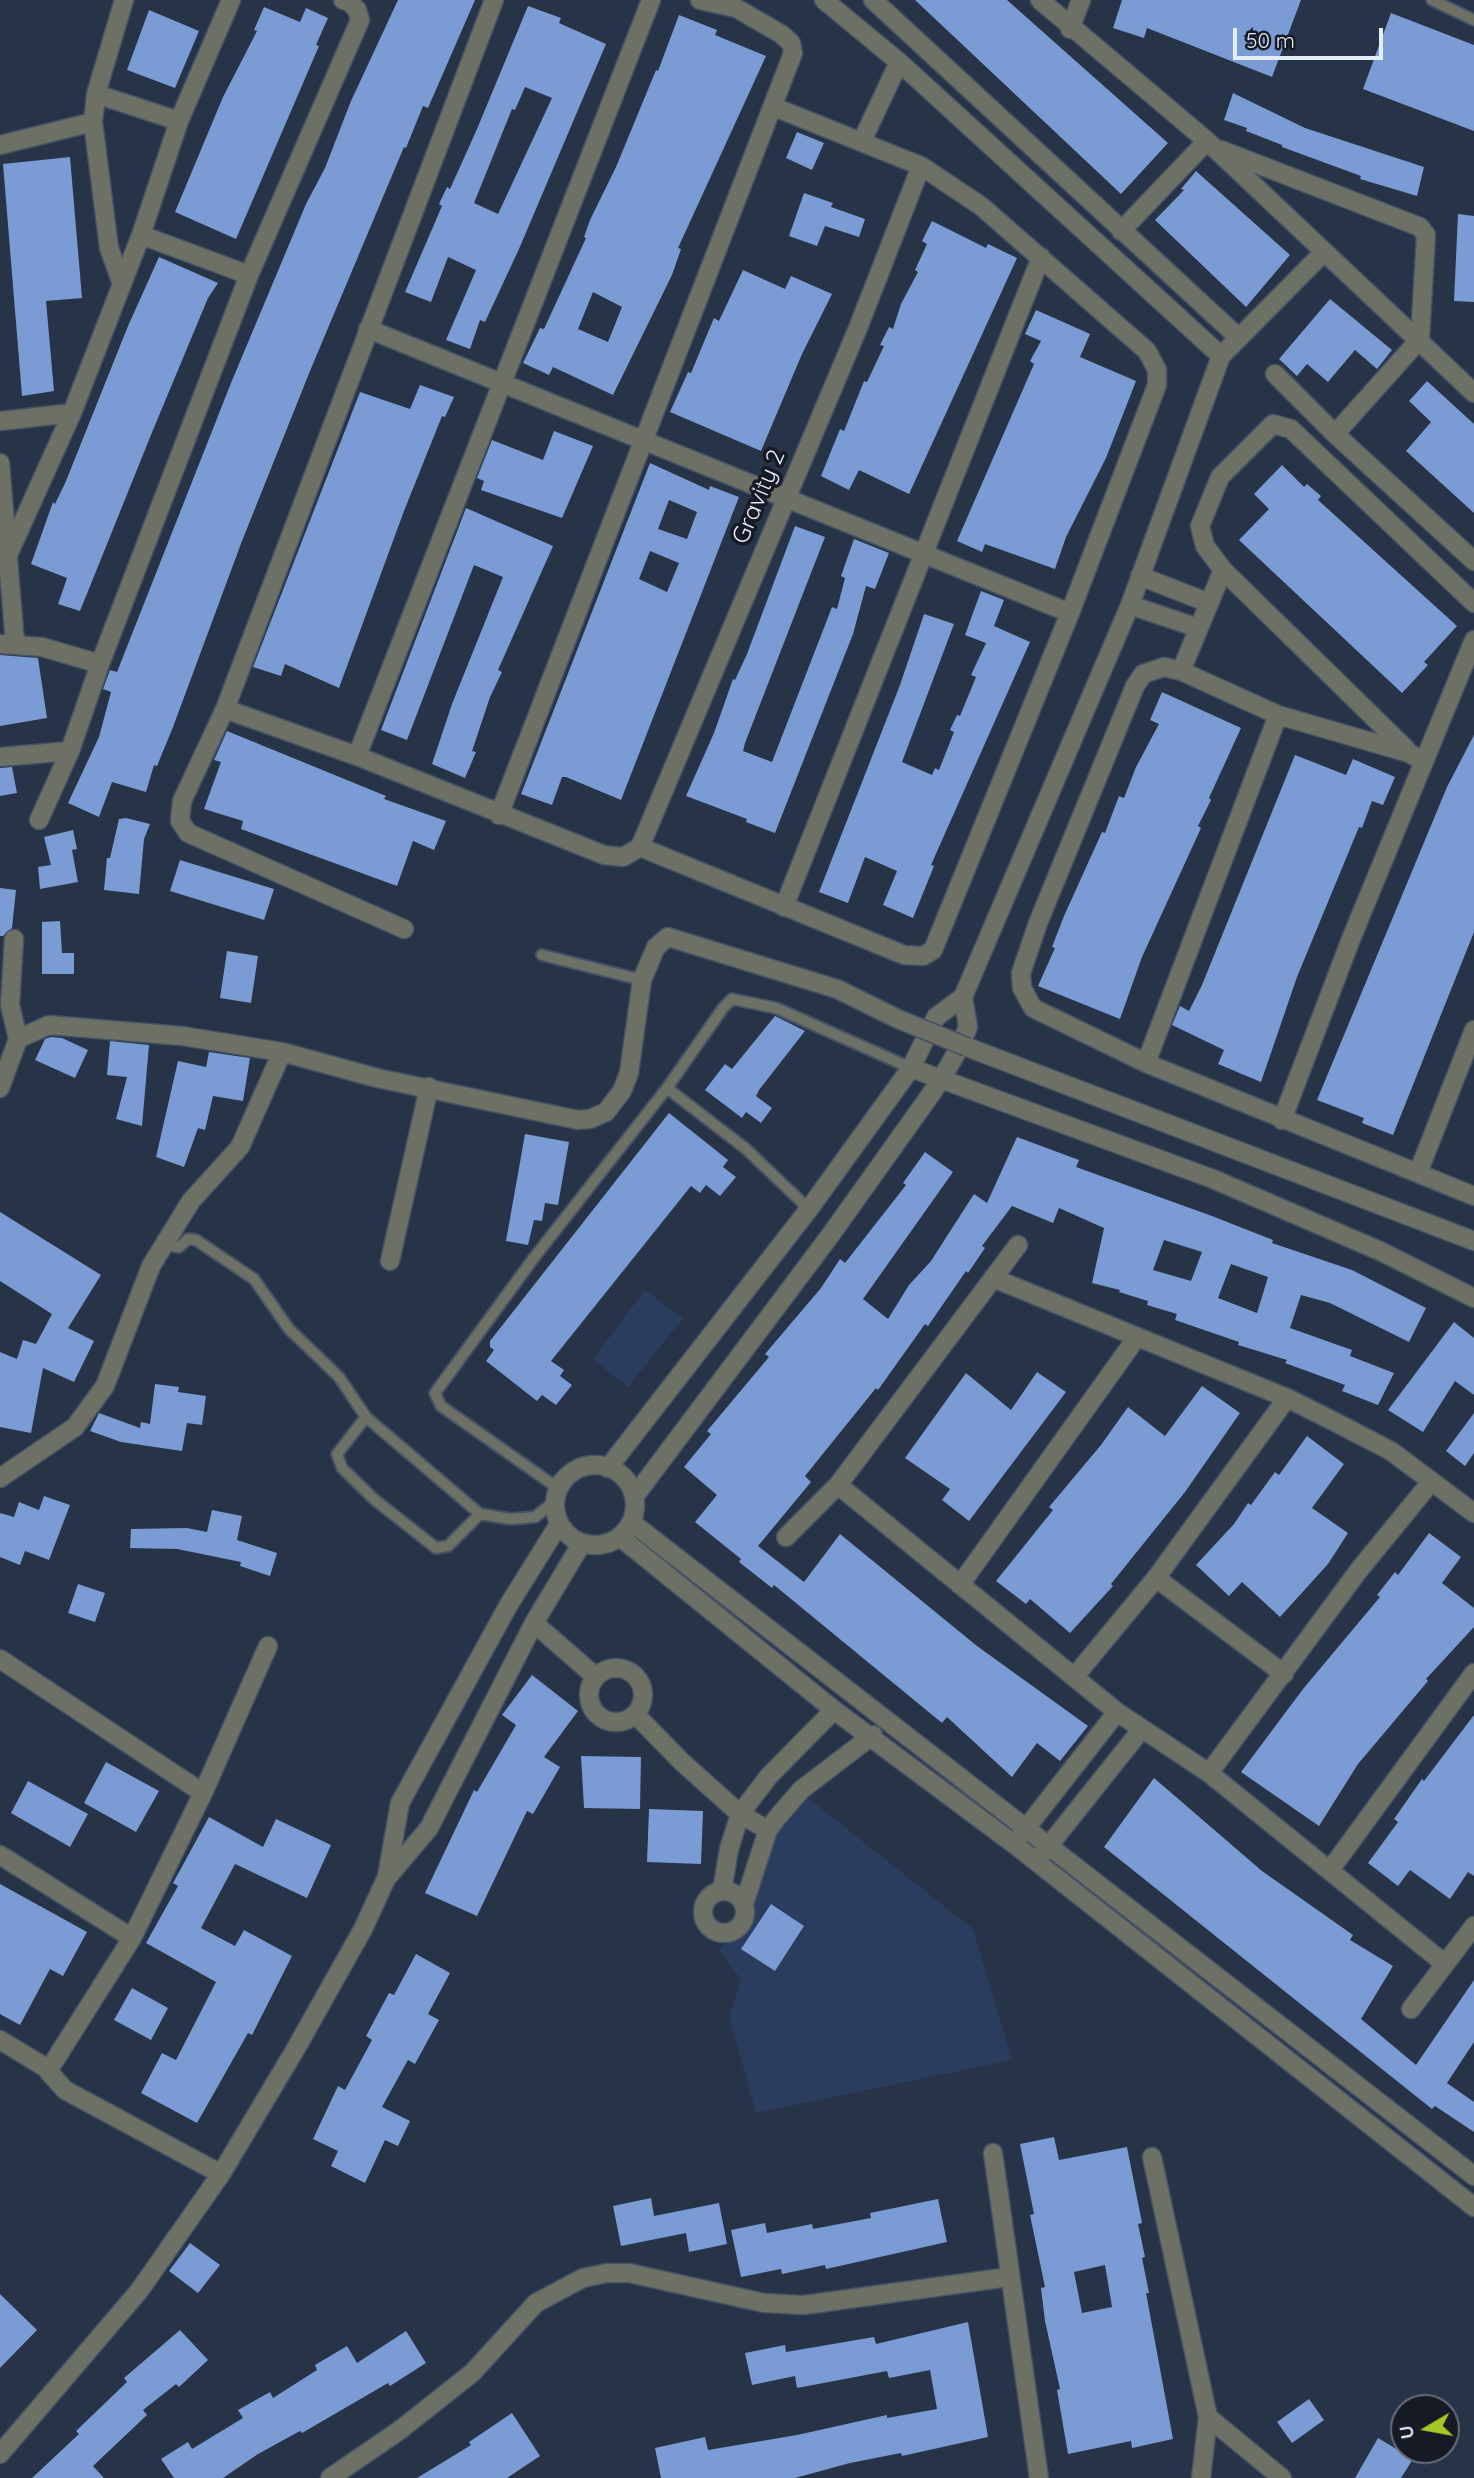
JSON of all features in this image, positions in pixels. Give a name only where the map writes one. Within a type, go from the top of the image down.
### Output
[{"type":"street","points":[[122,284],[109,248],[93,122],[96,94],[124,0]]},
{"type":"street","points":[[8,555],[72,413],[141,235],[179,121],[231,0]]},
{"type":"street","points":[[38,820],[70,751],[100,664],[249,275],[360,20],[350,2],[343,0]]},
{"type":"street","points":[[404,929],[188,833],[180,821],[183,801],[225,709],[494,0]]},
{"type":"street","points":[[357,756],[651,0]]},
{"type":"street","points":[[499,815],[793,53],[791,43],[736,8],[700,0]]},
{"type":"street","points":[[824,0],[900,62],[1221,356]]},
{"type":"street","points":[[873,0],[1239,338]]},
{"type":"street","points":[[1040,0],[1070,29],[1210,144],[1474,393]]},
{"type":"street","points":[[1070,29],[1081,0]]},
{"type":"street","points":[[862,141],[900,62]]},
{"type":"street","points":[[96,94],[179,121]]},
{"type":"street","points":[[225,709],[357,756],[499,815],[614,858],[632,854],[640,847],[904,955],[923,957],[933,950],[1070,613],[1157,385],[1157,370],[1147,351],[981,206],[921,166],[774,107]]},
{"type":"street","points":[[0,145],[93,122]]},
{"type":"street","points":[[1121,231],[1210,144]]},
{"type":"street","points":[[1210,144],[1423,230],[1427,242],[1420,340],[1335,434]]},
{"type":"street","name":"Gravity 2","points":[[640,847],[858,328],[921,166]]},
{"type":"street","points":[[141,235],[249,275]]},
{"type":"street","points":[[608,1468],[809,1209],[911,1068],[936,1017],[963,998],[1130,605],[1221,356],[1323,253]]},
{"type":"street","points":[[784,907],[1041,257]]},
{"type":"street","points":[[368,329],[1070,613]]},
{"type":"street","points":[[1275,374],[1335,434],[1474,561]]},
{"type":"street","points":[[0,421],[72,413]]},
{"type":"street","points":[[1416,757],[1223,570],[1205,547],[1200,526],[1220,477],[1273,424],[1282,424],[1291,429],[1474,603]]},
{"type":"street","points":[[0,463],[8,555],[8,644],[57,650],[100,664]]},
{"type":"street","points":[[1181,671],[1223,570]]},
{"type":"street","points":[[1140,576],[1209,603]]},
{"type":"street","points":[[1130,605],[1198,628]]},
{"type":"street","points":[[1282,1120],[1416,757],[1474,640]]},
{"type":"street","points":[[1416,757],[1279,715],[1181,671],[1164,667],[1149,671],[1135,686],[1038,923],[1021,973],[1022,988],[1033,1008],[1146,1063],[1474,1196]]},
{"type":"street","points":[[1146,1063],[1279,715]]},
{"type":"street","points":[[0,757],[70,751]]},
{"type":"street","points":[[18,1040],[48,1025],[182,1036],[282,1052],[377,1078],[578,1120],[600,1116],[622,1091],[629,1073],[642,980],[656,947],[668,937],[837,989],[898,1019],[967,1047],[1474,1241]]},
{"type":"street","points":[[0,1088],[18,1040],[10,1005],[14,939]]},
{"type":"street","points":[[559,1524],[569,1536],[582,1543],[602,1545],[620,1537],[631,1522],[634,1497],[832,1233],[941,1080],[968,1027],[963,998]]},
{"type":"street","points":[[1418,1173],[1474,1030]]},
{"type":"street","points":[[0,1478],[75,1427],[105,1386],[151,1266],[191,1201],[240,1147],[282,1052]]},
{"type":"street","points":[[911,1068],[1213,1179],[1380,1251],[1474,1298]]},
{"type":"street","points":[[390,1261],[429,1087]]},
{"type":"street","points":[[786,1537],[838,1485],[1018,1245]]},
{"type":"street","points":[[993,1278],[1287,1398],[1391,1451],[1474,1513]]},
{"type":"street","points":[[960,1585],[1137,1337]]},
{"type":"street","points":[[1075,1676],[1156,1578],[1287,1398]]},
{"type":"street","points":[[0,2454],[139,2291],[221,2174],[296,2050],[363,1929],[386,1879],[400,1803],[508,1606],[559,1524],[557,1495],[564,1479],[580,1468],[608,1468],[620,1474],[634,1497]]},
{"type":"street","points":[[1209,1773],[1359,1570],[1431,1482]]},
{"type":"street","points":[[838,1485],[1117,1712],[1209,1773],[1445,1964]]},
{"type":"street","points":[[631,1522],[1474,2176]]},
{"type":"street","points":[[620,1537],[834,1710],[873,1735],[1014,1844],[1474,2207]]},
{"type":"street","points":[[386,1879],[429,1828],[534,1623],[582,1543]]},
{"type":"street","points":[[1156,1578],[1284,1674]]},
{"type":"street","points":[[534,1623],[596,1677]]},
{"type":"street","points":[[48,2069],[132,1938],[203,1793],[268,1646]]},
{"type":"street","points":[[0,1659],[203,1793]]},
{"type":"street","points":[[619,1668],[634,1675],[643,1690],[643,1699],[635,1714],[612,1722],[598,1714],[590,1700],[589,1692],[596,1677],[603,1671],[619,1668]]},
{"type":"street","points":[[1330,1870],[1474,1673]]},
{"type":"street","points":[[722,1891],[729,1849],[740,1814],[769,1776],[834,1710]]},
{"type":"street","points":[[1014,1844],[1117,1712]]},
{"type":"street","points":[[635,1714],[682,1762],[740,1814],[768,1830]]},
{"type":"street","points":[[1036,1862],[1141,1730]]},
{"type":"street","points":[[744,1904],[731,1892],[722,1891],[711,1896],[704,1906],[704,1918],[710,1929],[722,1934],[739,1928],[745,1917],[744,1904],[768,1830],[801,1790],[873,1735]]},
{"type":"street","points":[[0,1854],[132,1938]]},
{"type":"street","points":[[1411,2009],[1474,1926]]},
{"type":"street","points":[[0,2040],[48,2069],[51,2078],[65,2090],[221,2174]]},
{"type":"street","points":[[1394,2145],[1407,2124]]},
{"type":"street","points":[[993,2152],[1039,2478]]},
{"type":"street","points":[[1152,2157],[1208,2417],[1201,2478]]},
{"type":"street","points":[[330,2478],[400,2430],[472,2373],[536,2303],[583,2278],[607,2273],[629,2273],[764,2303],[804,2305],[1009,2277]]},
{"type":"street","points":[[1208,2417],[1282,2478]]},
{"type":"lane","points":[[1432,0],[1474,20]]},
{"type":"lane","points":[[542,955],[642,980]]},
{"type":"lane","points":[[164,1245],[179,1247],[188,1239],[196,1240],[254,1279],[289,1329],[339,1377],[366,1417],[480,1514],[511,1519],[535,1517],[557,1495],[441,1406],[435,1393],[533,1259],[667,1088],[723,1008],[732,999],[775,1008],[911,1068]]},
{"type":"lane","points":[[667,1088],[747,1149],[809,1209]]},
{"type":"lane","points":[[366,1417],[337,1454],[342,1468],[375,1500],[436,1548],[448,1546],[480,1514]]},
{"type":"shaded area","points":[[645,1290],[683,1318],[628,1387],[593,1359]]},
{"type":"shaded area","points":[[794,1787],[973,1929],[1012,2060],[756,2113],[729,2016],[741,1980],[720,1950],[758,1886]]},
{"type":"building","points":[[398,0],[475,0],[428,108],[423,106],[406,148],[404,147],[310,371],[242,541],[173,727],[157,766],[154,765],[146,792],[112,782],[99,817],[68,803],[99,737],[111,692],[103,689],[110,670],[117,672],[231,383],[306,204],[325,168],[351,101]]},
{"type":"building","points":[[915,0],[1007,0],[1168,143],[1121,194]]},
{"type":"building","points":[[1122,0],[1301,0],[1272,77],[1147,28],[1144,38],[1113,28]]},
{"type":"building","points":[[528,6],[561,18],[559,23],[606,44],[519,249],[485,322],[480,320],[470,349],[446,340],[476,270],[448,257],[431,302],[405,292],[442,206],[439,204],[447,187],[450,189]],"holes":[[[525,87],[552,98],[498,214],[474,203],[512,109],[515,110]]]},
{"type":"building","points":[[264,7],[300,22],[306,8],[328,18],[316,45],[319,46],[236,239],[175,212],[223,97],[257,31],[254,30]]},
{"type":"building","points":[[149,10],[199,31],[175,88],[127,70]]},
{"type":"building","points":[[1391,13],[1474,45],[1474,131],[1363,89]]},
{"type":"building","points":[[679,15],[717,30],[715,35],[766,56],[678,248],[681,249],[672,275],[613,395],[553,367],[549,375],[523,363],[540,328],[544,329],[586,238],[584,237],[590,220],[616,167],[656,70],[658,71]],"holes":[[[593,292],[622,307],[608,342],[578,329]]]},
{"type":"building","points":[[1233,93],[1305,128],[1424,167],[1417,196],[1360,179],[1361,176],[1282,147],[1246,131],[1247,128],[1224,120]]},
{"type":"building","points":[[797,132],[824,143],[812,170],[786,158]]},
{"type":"building","points":[[70,157],[82,298],[46,301],[54,391],[22,396],[3,164]]},
{"type":"building","points":[[1196,171],[1290,255],[1246,307],[1155,220],[1184,190],[1181,189]]},
{"type":"building","points":[[804,193],[833,203],[831,207],[865,219],[859,237],[825,226],[817,246],[789,236]]},
{"type":"building","points":[[1458,214],[1474,216],[1474,302],[1454,301]]},
{"type":"building","points":[[932,221],[986,248],[988,244],[1017,258],[909,494],[859,470],[849,490],[821,476],[840,429],[844,431],[864,381],[867,382],[884,346],[880,345],[889,327],[893,329],[901,304],[918,272],[915,270],[927,244],[922,241]]},
{"type":"building","points":[[159,257],[218,283],[208,298],[80,611],[58,604],[67,578],[31,564],[53,502],[55,504],[66,481],[128,326]]},
{"type":"building","points":[[743,270],[785,289],[791,276],[832,294],[802,354],[761,451],[670,412],[688,372],[691,373],[714,318],[719,321]]},
{"type":"building","points":[[1330,299],[1392,350],[1377,369],[1355,350],[1328,382],[1307,364],[1297,376],[1279,359]]},
{"type":"building","points":[[1036,310],[1090,334],[1080,357],[1136,381],[1106,458],[1066,537],[1055,569],[985,544],[982,552],[957,541],[1034,364],[1030,361],[1041,341],[1025,334]]},
{"type":"building","points":[[1427,381],[1474,424],[1474,513],[1406,451],[1431,422],[1409,401]]},
{"type":"building","points":[[420,385],[454,397],[445,417],[442,416],[404,511],[339,688],[285,664],[281,676],[253,667],[360,392],[410,409]]},
{"type":"building","points":[[554,431],[593,446],[562,518],[481,490],[484,481],[477,478],[492,440],[543,460]]},
{"type":"building","points":[[650,463],[709,490],[710,486],[739,497],[621,800],[566,777],[562,777],[552,805],[521,794]],"holes":[[[669,500],[697,512],[687,539],[658,529]],[[650,551],[679,563],[667,592],[639,579]]]},
{"type":"building","points":[[1282,465],[1304,487],[1307,484],[1321,496],[1318,500],[1457,626],[1424,662],[1428,665],[1402,693],[1239,540],[1269,509],[1254,494]]},
{"type":"building","points":[[466,508],[553,546],[498,670],[502,672],[490,697],[472,751],[476,752],[465,778],[432,764],[452,704],[503,577],[474,565],[407,740],[381,730]]},
{"type":"building","points":[[795,526],[825,537],[743,751],[772,762],[832,607],[837,609],[845,578],[841,576],[854,539],[889,553],[875,589],[866,586],[853,634],[775,833],[746,822],[747,819],[686,796],[714,733],[733,679],[735,680],[747,654]]},
{"type":"building","points":[[981,591],[1004,600],[994,626],[1030,642],[931,865],[934,866],[913,918],[883,905],[897,871],[865,857],[848,903],[819,892],[900,685],[924,614],[954,624],[902,762],[932,775],[935,768],[939,770],[954,732],[950,730],[957,715],[960,716],[976,677],[971,675],[986,643],[965,635]]},
{"type":"building","points":[[0,655],[38,658],[47,718],[0,726]]},
{"type":"building","points":[[1162,692],[1241,728],[1209,798],[1211,800],[1198,826],[1201,828],[1142,957],[1120,1019],[1038,986],[1055,948],[1052,947],[1064,916],[1102,832],[1105,833],[1119,796],[1124,798],[1136,767],[1159,724],[1150,720]]},
{"type":"building","points":[[227,731],[386,796],[384,799],[446,821],[434,850],[413,841],[397,886],[241,829],[243,821],[204,809],[221,762],[214,760]]},
{"type":"building","points":[[1474,735],[1474,932],[1393,1135],[1362,1123],[1364,1118],[1317,1100],[1447,787]]},
{"type":"building","points":[[1295,755],[1346,775],[1353,759],[1395,777],[1383,805],[1372,801],[1362,828],[1359,827],[1297,977],[1261,1082],[1218,1064],[1224,1050],[1172,1025],[1180,1006],[1189,1011],[1202,985]]},
{"type":"building","points":[[12,767],[17,793],[0,796],[0,768]]},
{"type":"building","points":[[126,818],[150,824],[144,839],[139,894],[104,890],[107,858],[110,858],[119,819]]},
{"type":"building","points":[[73,830],[77,849],[72,850],[78,882],[40,889],[38,867],[51,865],[44,837]]},
{"type":"building","points":[[180,860],[274,889],[264,920],[170,891]]},
{"type":"building","points":[[0,888],[16,890],[12,928],[3,936],[0,936]]},
{"type":"building","points":[[60,921],[62,953],[74,953],[74,974],[42,974],[42,922]]},
{"type":"building","points":[[227,951],[258,956],[251,1003],[220,998]]},
{"type":"building","points":[[775,1016],[805,1031],[756,1096],[772,1108],[761,1123],[746,1112],[742,1118],[705,1090],[725,1064],[732,1069]]},
{"type":"building","points":[[62,1038],[88,1050],[75,1078],[35,1060],[45,1039]]},
{"type":"building","points":[[110,1041],[149,1045],[142,1126],[116,1119],[127,1077],[107,1075]]},
{"type":"building","points":[[209,1052],[250,1058],[243,1101],[213,1096],[205,1130],[198,1128],[184,1167],[156,1157],[178,1061],[206,1067]]},
{"type":"building","points":[[669,1113],[728,1160],[723,1167],[736,1177],[720,1196],[706,1185],[700,1193],[691,1186],[551,1361],[564,1370],[560,1376],[572,1385],[556,1405],[542,1395],[537,1401],[486,1361],[494,1350],[490,1347],[490,1341]]},
{"type":"building","points":[[525,1134],[569,1142],[558,1205],[545,1203],[542,1221],[534,1220],[528,1245],[506,1241]]},
{"type":"building","points":[[1017,1137],[1079,1160],[1076,1167],[1212,1216],[1273,1240],[1272,1243],[1352,1270],[1426,1308],[1409,1342],[1330,1303],[1301,1295],[1290,1328],[1352,1350],[1350,1356],[1394,1373],[1378,1405],[1342,1391],[1345,1385],[1285,1363],[1287,1360],[1238,1345],[1239,1342],[1175,1320],[1177,1314],[1147,1305],[1148,1301],[1092,1283],[1104,1228],[1059,1208],[1053,1223],[1012,1206],[982,1246],[985,1248],[968,1273],[966,1271],[928,1326],[925,1324],[878,1390],[876,1388],[805,1476],[811,1482],[758,1546],[804,1582],[840,1534],[977,1646],[1088,1726],[1060,1761],[1037,1743],[1012,1777],[947,1717],[942,1723],[774,1585],[772,1588],[739,1562],[741,1559],[695,1522],[717,1495],[684,1467],[711,1434],[707,1431],[769,1357],[765,1354],[821,1288],[840,1259],[845,1263],[906,1185],[903,1183],[925,1152],[953,1172],[863,1299],[888,1319],[909,1285],[931,1261],[974,1194],[987,1203]],"holes":[[[1164,1240],[1202,1252],[1191,1281],[1153,1270]],[[1231,1264],[1268,1277],[1257,1313],[1218,1298]]]},
{"type":"building","points":[[0,1212],[101,1275],[68,1328],[94,1341],[74,1382],[43,1368],[31,1433],[0,1427],[0,1352],[17,1359],[23,1340],[36,1344],[52,1314],[0,1281]]},
{"type":"building","points":[[1454,1322],[1474,1338],[1474,1395],[1455,1381],[1423,1432],[1388,1410]]},
{"type":"building","points":[[1037,1372],[1066,1392],[969,1521],[942,1500],[950,1489],[905,1458],[966,1373],[1011,1410]]},
{"type":"building","points":[[155,1384],[179,1387],[178,1392],[206,1396],[202,1425],[187,1423],[182,1451],[121,1442],[90,1431],[99,1413],[140,1428],[141,1422],[150,1424]]},
{"type":"building","points":[[1202,1386],[1240,1413],[1185,1492],[1111,1584],[1113,1586],[1070,1633],[1030,1599],[1026,1604],[996,1581],[1053,1510],[1049,1507],[1101,1445],[1128,1407],[1165,1436]]},
{"type":"building","points":[[1474,1413],[1474,1453],[1465,1466],[1446,1451]]},
{"type":"building","points":[[1307,1436],[1344,1464],[1312,1508],[1348,1533],[1328,1564],[1280,1617],[1242,1582],[1229,1596],[1196,1565],[1234,1524],[1248,1503],[1251,1505],[1275,1472],[1279,1475]]},
{"type":"building","points":[[44,1496],[70,1505],[49,1560],[25,1551],[20,1565],[0,1557],[0,1513],[14,1517],[19,1502],[39,1510]]},
{"type":"building","points":[[212,1510],[242,1516],[237,1540],[277,1553],[270,1576],[240,1566],[241,1562],[177,1549],[130,1548],[131,1529],[187,1528],[207,1532]]},
{"type":"building","points":[[1429,1533],[1461,1557],[1442,1583],[1474,1608],[1474,1627],[1426,1679],[1428,1681],[1358,1764],[1319,1826],[1241,1772],[1303,1689],[1380,1597],[1377,1595],[1395,1572],[1398,1575]]},
{"type":"building","points":[[78,1584],[105,1593],[95,1622],[68,1613]]},
{"type":"building","points":[[532,1675],[578,1711],[544,1757],[560,1767],[533,1814],[527,1811],[477,1916],[425,1893],[474,1790],[477,1792],[516,1725],[502,1715]]},
{"type":"building","points":[[1474,1715],[1474,1876],[1468,1872],[1450,1899],[1410,1870],[1398,1886],[1368,1863],[1398,1822],[1394,1819],[1422,1779],[1424,1781]]},
{"type":"building","points":[[581,1756],[641,1757],[640,1809],[584,1808]]},
{"type":"building","points":[[106,1762],[159,1791],[136,1832],[84,1803]]},
{"type":"building","points":[[1154,1778],[1262,1871],[1353,1935],[1350,1940],[1393,1966],[1361,2019],[1416,2065],[1474,1980],[1474,2042],[1447,2083],[1474,2102],[1474,2132],[1435,2106],[1432,2109],[1104,1847]]},
{"type":"building","points":[[28,1781],[88,1814],[70,1847],[11,1813]]},
{"type":"building","points":[[649,1809],[703,1811],[701,1864],[647,1862]]},
{"type":"building","points":[[209,1817],[263,1847],[276,1819],[331,1845],[307,1898],[235,1864],[201,1928],[235,1946],[244,1930],[292,1956],[252,2035],[248,2033],[197,2123],[141,2093],[162,2053],[176,2060],[216,1982],[146,1943],[178,1886],[173,1883]]},
{"type":"building","points":[[0,1884],[87,1932],[63,1976],[50,1969],[20,2025],[0,2014]]},
{"type":"building","points":[[771,1904],[804,1926],[775,1971],[741,1949]]},
{"type":"building","points":[[416,1954],[450,1973],[428,2014],[439,2020],[415,2064],[408,2060],[382,2107],[410,2121],[398,2146],[385,2140],[365,2183],[331,2166],[338,2151],[313,2139],[338,2086],[345,2090],[372,2040],[366,2036],[389,1993],[394,1995]]},
{"type":"building","points":[[132,1988],[168,2008],[151,2040],[114,2020]]},
{"type":"building","points":[[1054,2137],[1059,2160],[1127,2147],[1142,2223],[1138,2224],[1145,2257],[1142,2258],[1149,2293],[1146,2293],[1173,2439],[1132,2448],[1131,2441],[1068,2454],[1057,2390],[1060,2389],[1045,2321],[1041,2288],[1045,2287],[1030,2215],[1034,2214],[1020,2144]],"holes":[[[1105,2265],[1112,2307],[1082,2313],[1074,2272]]]},
{"type":"building","points":[[651,2198],[654,2216],[719,2203],[727,2244],[689,2252],[686,2233],[621,2246],[613,2206]]},
{"type":"building","points":[[938,2199],[947,2242],[826,2269],[825,2265],[782,2274],[781,2269],[741,2277],[731,2230],[765,2223],[767,2233],[812,2224],[813,2229],[871,2218],[870,2213]]},
{"type":"building","points":[[190,2243],[220,2265],[198,2293],[169,2271]]},
{"type":"building","points":[[0,2294],[37,2330],[0,2368]]},
{"type":"building","points":[[968,2322],[988,2437],[902,2456],[901,2453],[850,2463],[795,2478],[661,2478],[655,2448],[705,2437],[708,2450],[797,2435],[887,2415],[887,2418],[937,2409],[930,2370],[889,2378],[887,2371],[797,2388],[795,2376],[752,2385],[745,2353],[785,2345],[786,2352],[874,2337],[876,2344]]},
{"type":"building","points":[[180,2330],[208,2360],[179,2387],[176,2384],[143,2410],[147,2415],[93,2466],[104,2478],[32,2478],[79,2434],[76,2431],[127,2382],[124,2378]]},
{"type":"building","points":[[406,2331],[426,2363],[390,2386],[388,2383],[302,2433],[300,2431],[258,2454],[223,2478],[174,2478],[161,2459],[188,2442],[192,2449],[243,2418],[238,2410],[270,2392],[273,2398],[317,2370],[315,2365],[347,2346],[357,2363]]},
{"type":"building","points":[[1309,2399],[1324,2420],[1292,2443],[1277,2422]]},
{"type":"building","points":[[512,2413],[540,2456],[507,2478],[417,2478],[471,2445],[469,2442]]},
{"type":"building","points":[[1378,2438],[1390,2445],[1390,2464],[1410,2464],[1401,2478],[1355,2478]]}]
